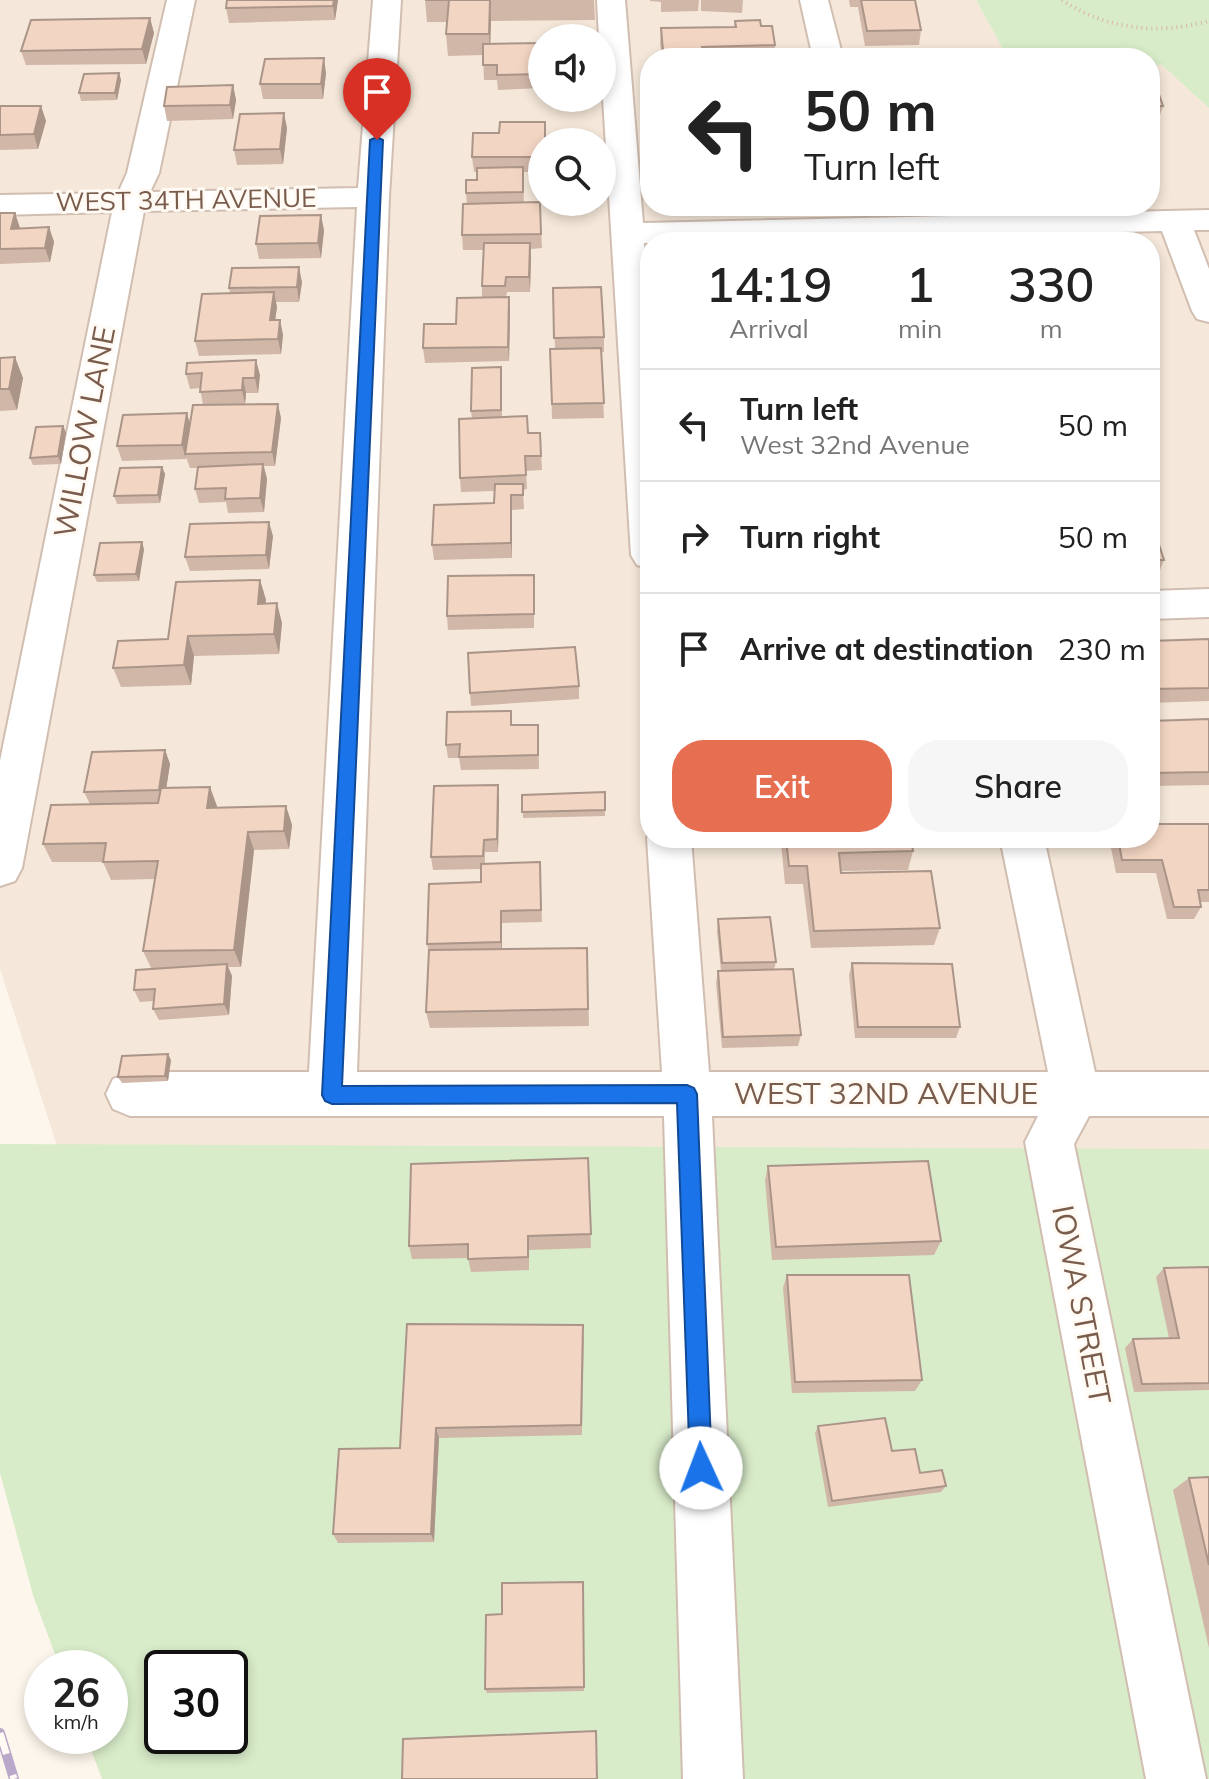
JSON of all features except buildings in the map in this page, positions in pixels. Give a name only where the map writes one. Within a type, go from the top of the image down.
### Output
[{"type":"street","name":"WILLOW LANE","points":[[0,868],[130,201],[143,173],[181,0]]},
{"type":"street","points":[[332,1095],[373,197],[387,0]]},
{"type":"street","points":[[611,0],[640,409]]},
{"type":"street","points":[[814,0],[826,48]]},
{"type":"street","name":"WEST 34TH AVENUE","points":[[0,205],[373,197]]},
{"type":"street","points":[[953,232],[1209,220]]},
{"type":"street","points":[[1174,221],[1209,311]]},
{"type":"street","points":[[628,233],[640,233]]},
{"type":"street","points":[[1160,605],[1209,603]]},
{"type":"street","points":[[670,848],[687,1094],[713,1779]]},
{"type":"street","points":[[1024,848],[1076,1094]]},
{"type":"street","name":"WEST 32ND AVENUE","points":[[130,1094],[1209,1094]]},
{"type":"street","name":"IOWA STREET","points":[[1076,1094],[1049,1142],[1176,1779]]},
{"type":"path","points":[[1062,0],[1093,17],[1126,26],[1174,28],[1209,21]]},
{"type":"shaded area","points":[[0,0],[976,0],[1002,48],[640,48],[640,216],[1160,216],[1160,63],[1209,108],[1209,1779],[248,1671],[248,1650],[219,1650],[0,969]]},
{"type":"green space","points":[[976,0],[1209,0],[1209,108],[1160,65],[1160,48],[1002,48]]},
{"type":"green space","points":[[0,1144],[1209,1149],[1209,1779],[102,1779],[93,1754],[128,1754],[128,1650],[53,1650],[33,1595],[0,1473]]},
{"type":"railway","points":[[0,1733],[14,1779]]},
{"type":"route","points":[[377,140],[332,1095],[687,1094],[701,1468]]}]
